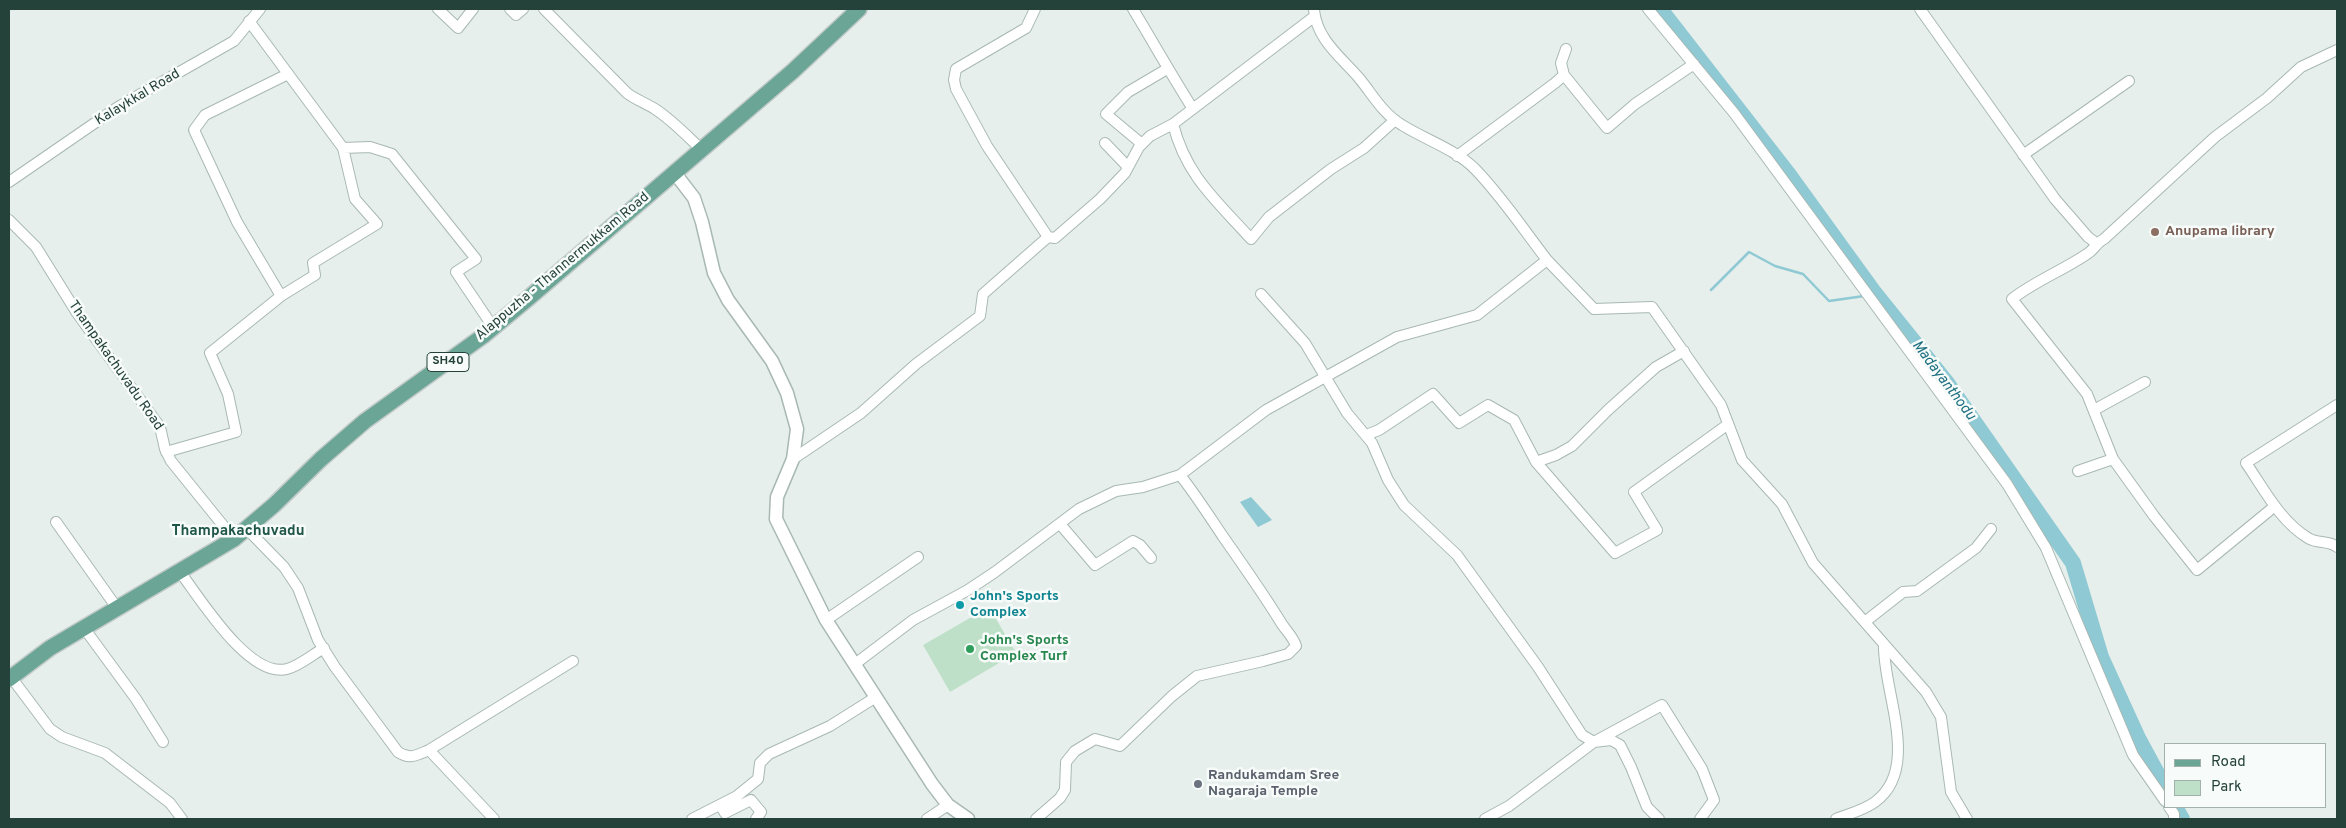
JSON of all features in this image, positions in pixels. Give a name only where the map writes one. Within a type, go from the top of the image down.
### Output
[{"type":"main road","name":"Alappuzha - Thannermukkam Road","points":[[10,678],[50,648],[234,538],[365,421],[431,375],[493,327],[793,71],[859,9]]},
{"type":"street","name":"Kalaykkal Road","points":[[9,182],[118,107],[234,41],[260,9]]},
{"type":"street","points":[[438,9],[458,28],[473,9]]},
{"type":"street","points":[[510,9],[516,15],[523,9]]},
{"type":"street","points":[[544,9],[627,93],[639,102],[654,108],[701,149]]},
{"type":"street","points":[[1035,9],[1026,28],[956,69],[954,80],[956,89],[987,146],[1048,237],[1055,238],[1100,199],[1128,167],[1142,144],[1150,136],[1173,124],[1193,109],[1314,12],[1329,46],[1360,78],[1382,110],[1395,120],[1457,156],[1476,170],[1547,260],[1594,309],[1652,307],[1721,405],[1727,425],[1742,460],[1782,504],[1814,563],[1926,692],[1941,717],[1951,792],[1968,819]]},
{"type":"street","points":[[1133,9],[1167,69],[1193,109]]},
{"type":"street","points":[[1648,9],[1734,113],[2007,484],[2046,548],[2133,755],[2164,800]]},
{"type":"street","points":[[1920,9],[2055,199],[2088,238],[2096,243]]},
{"type":"street","points":[[166,452],[236,432],[228,394],[210,353],[281,296],[315,275],[313,263],[377,224],[355,199],[343,148],[250,21]]},
{"type":"street","points":[[1566,49],[1561,63],[1564,75],[1607,128],[1635,104],[1694,64]]},
{"type":"street","points":[[2275,506],[2197,570],[2154,516],[2114,459],[2088,394],[2012,299],[2028,286],[2088,254],[2096,243],[2104,240],[2215,137],[2267,98],[2301,67],[2334,52],[2337,64]]},
{"type":"street","points":[[1142,144],[1106,114],[1128,92],[1167,69]]},
{"type":"street","points":[[281,296],[236,222],[194,130],[205,115],[288,74]]},
{"type":"street","points":[[1457,156],[1564,75]]},
{"type":"street","points":[[2023,155],[2129,81]]},
{"type":"street","points":[[1173,124],[1180,149],[1198,180],[1252,240],[1269,217],[1331,170],[1364,148],[1395,120]]},
{"type":"street","points":[[1105,143],[1128,167]]},
{"type":"street","points":[[343,148],[370,147],[392,154],[476,259],[456,272],[493,327]]},
{"type":"street","points":[[674,172],[694,198],[702,222],[714,273],[728,300],[772,361],[787,393],[797,429],[793,459],[777,497],[776,519],[826,620],[932,784],[948,805],[968,819]]},
{"type":"street","name":"Thampakachuvadu Road","points":[[9,220],[36,247],[77,313],[160,427],[166,452],[182,476],[234,538]]},
{"type":"street","points":[[793,459],[861,413],[916,364],[980,316],[983,294],[1048,237]]},
{"type":"street","points":[[855,664],[913,620],[968,590],[996,572],[1079,509],[1116,491],[1143,487],[1180,475],[1266,410],[1327,375],[1354,363],[1397,337],[1477,315],[1547,260]]},
{"type":"street","points":[[1261,294],[1305,342],[1327,375],[1347,412],[1366,435],[1388,480],[1404,505],[1457,555],[1538,668],[1582,735],[1594,742],[1611,740],[1620,745],[1647,807],[1659,819]]},
{"type":"street","points":[[1536,462],[1556,455],[1572,446],[1608,410],[1656,367],[1684,351]]},
{"type":"street","points":[[2094,410],[2145,382]]},
{"type":"street","points":[[1366,435],[1379,430],[1433,394],[1459,422],[1488,405],[1514,420],[1536,462],[1615,553],[1657,530],[1634,492],[1727,425]]},
{"type":"street","points":[[2337,405],[2246,463],[2275,506],[2287,520],[2310,539],[2332,543],[2337,547]]},
{"type":"street","points":[[2078,471],[2114,459]]},
{"type":"street","points":[[1036,819],[1060,798],[1065,790],[1066,762],[1075,751],[1095,739],[1120,746],[1159,708],[1197,676],[1264,662],[1288,654],[1296,646],[1294,639],[1282,626],[1259,585],[1180,475]]},
{"type":"street","points":[[56,522],[117,608]]},
{"type":"street","points":[[1060,524],[1095,565],[1133,542],[1140,545],[1151,558]]},
{"type":"street","points":[[246,528],[284,567],[298,588],[324,648],[335,667],[398,752],[405,756],[412,757],[430,750],[573,661]]},
{"type":"street","points":[[1866,621],[1903,592],[1917,591],[1976,548],[1991,529]]},
{"type":"street","points":[[826,620],[918,557]]},
{"type":"street","points":[[180,572],[238,647],[256,662],[276,670],[287,669],[324,648]]},
{"type":"street","points":[[84,628],[136,698],[164,742]]},
{"type":"street","points":[[1836,819],[1875,802],[1883,794],[1897,764],[1899,750],[1895,732],[1895,712],[1883,662],[1884,644]]},
{"type":"street","points":[[10,678],[50,729],[62,737],[105,753],[170,803],[182,819]]},
{"type":"street","points":[[692,819],[737,796],[758,779],[760,763],[769,754],[830,726],[876,697]]},
{"type":"street","points":[[1485,819],[1508,806],[1594,742],[1662,705],[1702,770],[1714,800],[1700,819]]},
{"type":"street","points":[[430,750],[494,819]]},
{"type":"street","points":[[720,805],[725,813],[751,800],[761,812],[756,819]]},
{"type":"street","points":[[927,819],[948,805]]},
{"type":"green space","name":"John's Sports Complex Turf","points":[[989,607],[1016,653],[950,692],[923,645]]},
{"type":"water","points":[[1251,497],[1272,520],[1258,527],[1240,502]]},
{"type":"waterway","name":"Madayanthodu","points":[[1660,9],[1789,175],[1873,291],[1947,383],[2073,563],[2101,657],[2138,738],[2164,786]]},
{"type":"waterway","points":[[1711,290],[1749,252],[1775,266],[1803,274],[1829,301],[1864,296]]},
{"type":"waterway","name":"Madayanthodu","points":[[2176,808],[2182,819]]},
{"type":"place","name":"Anupama library","points":[[2155,232]]},
{"type":"place","name":"John's Sports Complex","points":[[960,605]]},
{"type":"place","name":"John's Sports Complex Turf","points":[[970,649]]},
{"type":"place","name":"Randukamdam Sree Nagaraja Temple","points":[[1198,784]]},
{"type":"district","name":"Thampakachuvadu","points":[[238,532]]}]
